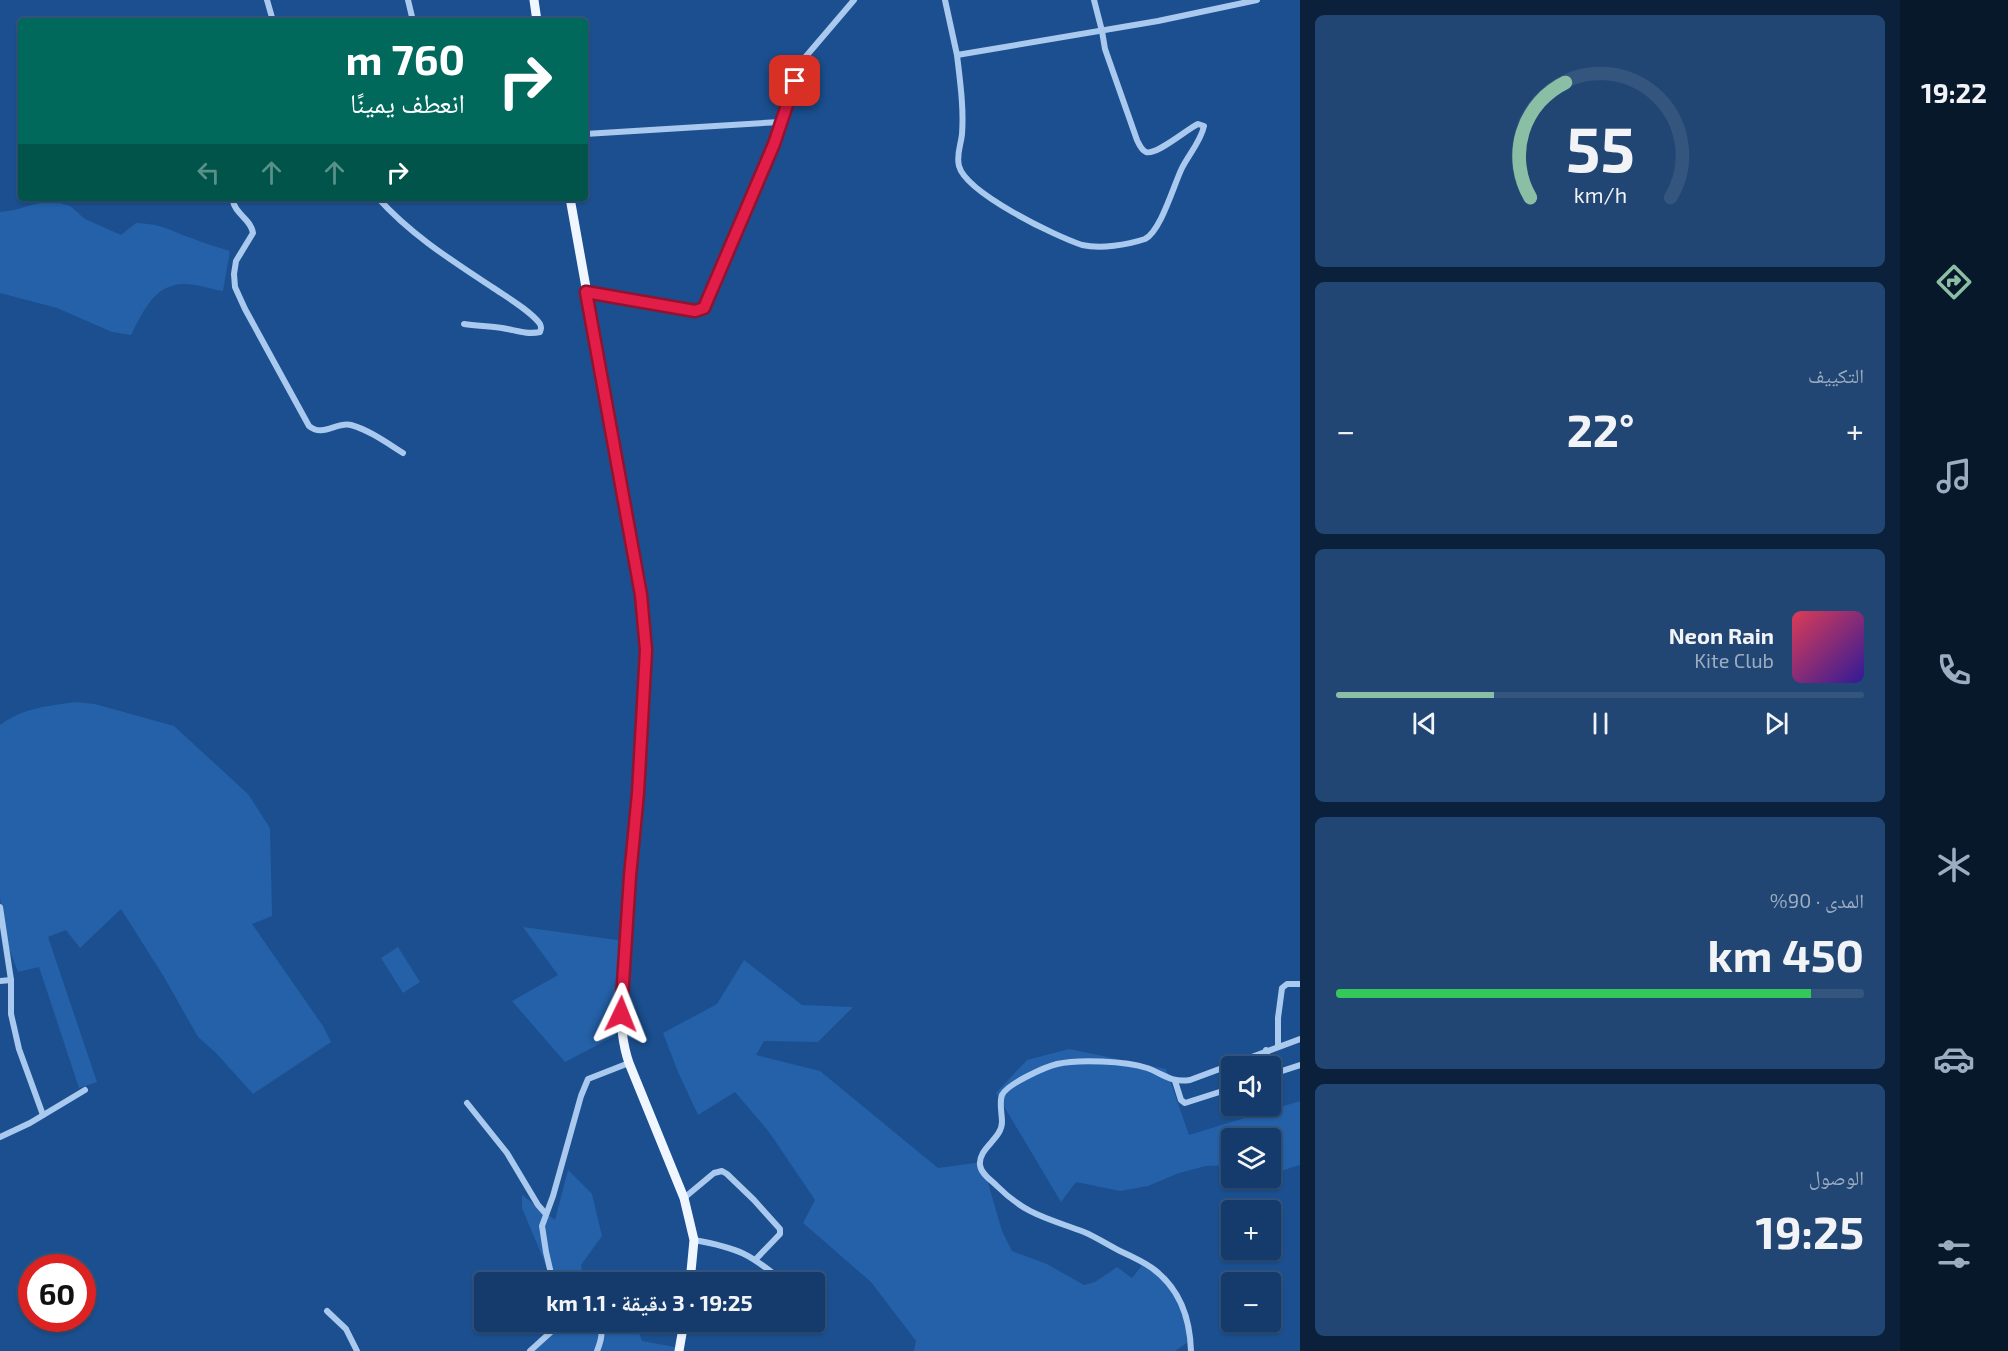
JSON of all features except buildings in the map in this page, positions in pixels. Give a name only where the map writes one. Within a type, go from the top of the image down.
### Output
[{"type":"main road","points":[[534,0],[537,18]]},
{"type":"main road","points":[[571,201],[641,595],[646,639],[646,679],[638,793],[620,1001],[625,1050],[684,1198],[694,1240],[691,1272]]},
{"type":"main road","points":[[679,1351],[682,1332]]},
{"type":"street","points":[[267,0],[272,18]]},
{"type":"street","points":[[408,0],[412,18]]},
{"type":"street","points":[[586,292],[695,311],[704,308],[774,144],[802,61],[854,0]]},
{"type":"street","points":[[945,0],[957,55],[962,107],[962,135],[958,163],[965,179],[996,202],[1041,228],[1089,247],[1125,243],[1150,236],[1204,126],[1198,124],[1191,127],[1153,152],[1146,152],[1143,149],[1108,60],[1094,0]]},
{"type":"street","points":[[957,55],[1158,21],[1257,0]]},
{"type":"street","points":[[588,134],[780,122]]},
{"type":"street","points":[[234,201],[233,206],[249,223],[253,233],[236,261],[234,274],[239,298],[309,426],[314,430],[320,430],[350,425],[403,453]]},
{"type":"street","points":[[381,201],[409,229],[517,305],[541,325],[542,330],[540,333],[526,333],[464,324]]},
{"type":"street","points":[[0,907],[11,980],[11,1014],[20,1050],[44,1115]]},
{"type":"street","points":[[0,981],[11,980]]},
{"type":"street","points":[[1278,1046],[1278,1018],[1282,988],[1287,984],[1300,984]]},
{"type":"street","points":[[1191,1351],[1190,1330],[1185,1311],[1163,1276],[1151,1267],[1086,1232],[1030,1213],[1006,1195],[983,1173],[980,1166],[981,1159],[1002,1126],[1001,1098],[1003,1093],[1046,1067],[1075,1061],[1130,1065],[1150,1069],[1175,1081],[1190,1080],[1300,1039]]},
{"type":"street","points":[[1266,1050],[1267,1056]]},
{"type":"street","points":[[551,1272],[542,1235],[546,1214],[586,1082],[592,1077],[629,1063]]},
{"type":"street","points":[[1281,1072],[1300,1065]]},
{"type":"street","points":[[1175,1081],[1181,1100],[1185,1103],[1221,1092]]},
{"type":"street","points":[[1,1134],[44,1115],[85,1090]]},
{"type":"street","points":[[467,1103],[507,1152],[538,1205],[546,1214]]},
{"type":"street","points":[[684,1198],[714,1173],[722,1171],[727,1174],[780,1229],[780,1234],[756,1259]]},
{"type":"street","points":[[694,1240],[730,1247],[756,1259],[772,1272]]},
{"type":"street","points":[[327,1311],[346,1329],[357,1351]]},
{"type":"street","points":[[530,1351],[550,1332]]},
{"type":"street","points":[[597,1351],[602,1332]]},
{"type":"shaded area","points":[[53,201],[70,206],[85,219],[121,235],[136,223],[154,225],[230,251],[223,291],[197,285],[171,286],[156,295],[150,302],[131,335],[112,332],[57,308],[0,293],[0,212]]},
{"type":"shaded area","points":[[75,702],[95,704],[174,726],[248,794],[270,828],[272,916],[252,924],[323,1026],[331,1042],[253,1094],[216,1053],[198,1037],[121,909],[80,948],[66,930],[48,937],[97,1082],[79,1088],[39,967],[18,972],[3,933],[0,896],[0,725],[26,711]]},
{"type":"shaded area","points":[[523,927],[624,941],[620,1028],[615,1036],[565,1062],[512,1001],[558,975]]},
{"type":"shaded area","points":[[398,947],[420,982],[403,993],[381,958]]},
{"type":"shaded area","points":[[744,960],[802,1005],[853,1007],[818,1042],[764,1041],[756,1055],[820,1071],[938,1168],[982,1162],[1002,1231],[1012,1251],[1047,1264],[1084,1285],[1095,1282],[1117,1267],[1132,1278],[1146,1260],[1175,1291],[1189,1315],[1190,1341],[1175,1351],[914,1351],[916,1341],[871,1282],[803,1223],[815,1200],[769,1132],[735,1092],[698,1115],[678,1072],[663,1033],[717,1004]]},
{"type":"shaded area","points":[[1069,1049],[1166,1069],[1189,1135],[1251,1116],[1281,1116],[1281,1107],[1300,1101],[1300,1165],[1281,1171],[1281,1128],[1221,1128],[1221,1165],[1206,1166],[1179,1173],[1148,1186],[1120,1191],[1076,1182],[1061,1202],[996,1093],[1027,1060]]},
{"type":"shaded area","points":[[568,1170],[592,1194],[602,1236],[581,1265],[583,1272],[549,1272],[522,1208],[522,1195],[555,1220]]},
{"type":"shaded area","points":[[546,1332],[639,1332],[642,1341],[675,1347],[676,1351],[528,1351]]},
{"type":"route","points":[[621,1014],[620,1001],[646,679],[645,628],[586,292],[695,311],[704,308],[774,144],[795,81]]}]
